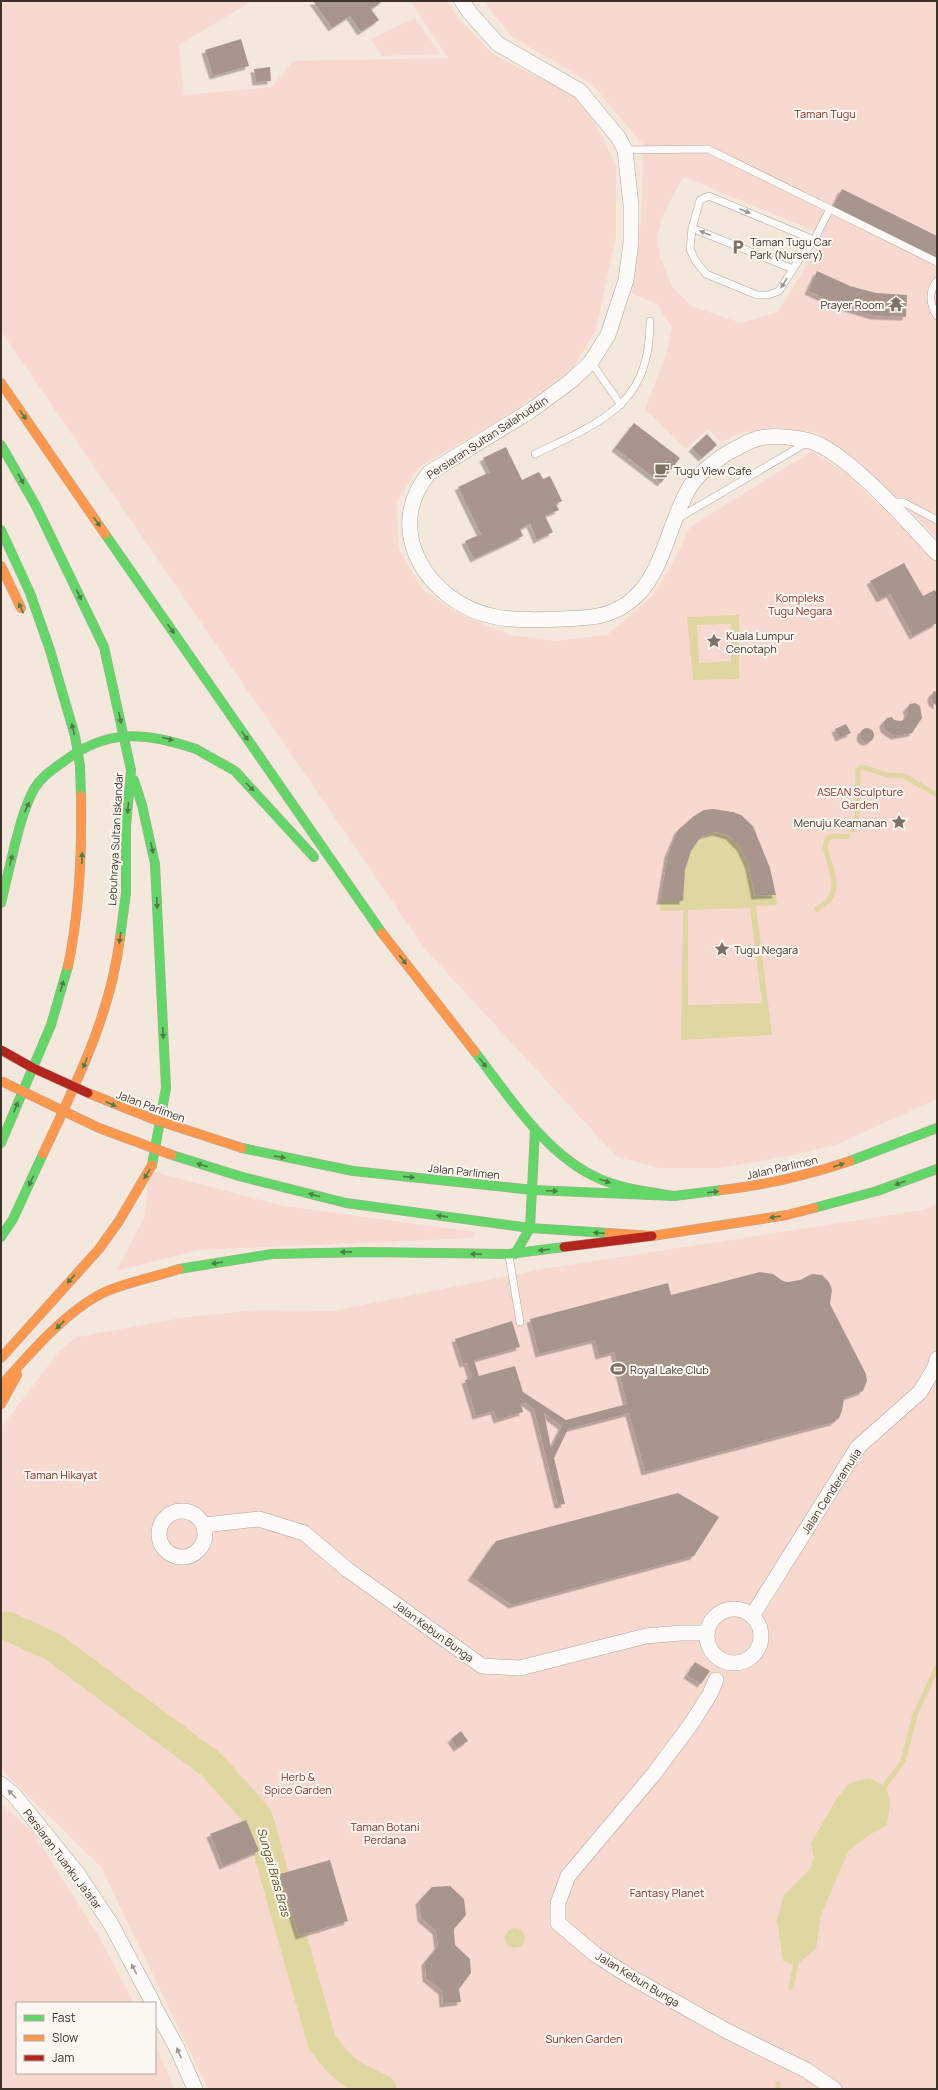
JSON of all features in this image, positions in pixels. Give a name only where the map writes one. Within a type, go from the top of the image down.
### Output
[{"type":"main road","points":[[1,383],[379,929],[535,1130],[567,1158],[600,1180],[625,1188],[674,1196]]},
{"type":"main road","name":"Lebuhraya Sultan Iskandar","points":[[1,445],[36,506],[104,647],[131,770],[126,826],[126,893],[118,955],[105,1012],[81,1072],[13,1219],[1,1237]]},
{"type":"main road","points":[[1,530],[30,593],[68,707],[80,766],[82,854],[79,900],[68,965],[51,1025],[1,1143]]},
{"type":"main road","points":[[1,566],[24,615]]},
{"type":"main road","points":[[38,644],[68,707]]},
{"type":"main road","points":[[1,903],[15,844],[24,815],[39,782],[70,755],[97,741],[118,736],[145,734],[168,738],[196,749],[235,771],[321,864]]},
{"type":"main road","points":[[1,1358],[99,1249],[119,1221],[152,1166],[166,1088],[156,864],[142,805],[131,770]]},
{"type":"main road","points":[[331,876],[379,929]]},
{"type":"main road","name":"Jalan Parlimen","points":[[1,1050],[20,1062],[115,1106],[179,1130],[242,1148],[352,1175],[533,1190],[674,1196],[760,1186],[807,1175],[872,1154],[937,1128]]},
{"type":"main road","points":[[1,1081],[99,1128],[162,1152],[239,1176],[346,1203],[530,1228],[652,1236]]},
{"type":"main road","points":[[512,1254],[530,1228],[535,1130]]},
{"type":"main road","points":[[1,1386],[29,1354],[75,1311],[105,1292],[179,1269],[272,1254],[368,1252],[512,1254],[652,1236],[787,1215],[877,1191],[937,1169]]},
{"type":"main road","points":[[346,1203],[349,1191]]},
{"type":"main road","points":[[1,1404],[29,1354]]},
{"type":"street","name":"Persiaran Sultan Salahuddin","points":[[462,1],[470,13],[498,44],[580,91],[618,137],[625,150],[631,205],[631,243],[626,280],[608,335],[591,362],[571,381],[530,411],[428,473],[418,486],[411,509],[410,534],[417,561],[434,584],[447,595],[471,608],[496,617],[537,620],[592,618],[616,612],[631,601],[651,580],[674,521],[692,484],[724,455],[758,438],[778,436],[810,441],[830,451],[859,474],[937,553]]},
{"type":"street","name":"Jalan Cenderamulia","points":[[752,1616],[858,1447],[920,1392],[935,1367],[937,1359]]},
{"type":"street","name":"Jalan Kebun Bunga","points":[[204,1525],[259,1519],[304,1533],[348,1570],[482,1666],[520,1668],[646,1636],[681,1633],[707,1633]]},
{"type":"street","points":[[730,1609],[742,1610],[752,1616],[760,1628],[761,1636],[757,1650],[746,1660],[732,1663],[717,1656],[711,1650],[707,1633],[711,1622],[719,1613],[730,1609]]},
{"type":"street","name":"Jalan Kebun Bunga","points":[[716,1680],[710,1694],[691,1724],[653,1775],[568,1876],[558,1903],[558,1923],[596,1955],[629,1976],[727,2031],[806,2070],[834,2089]]},
{"type":"street","name":"Persiaran Tuanku Ja'afar","points":[[1,1784],[14,1795],[81,1880],[111,1924],[152,2002]]},
{"type":"street","points":[[156,2010],[177,2048],[195,2089]]},
{"type":"lane","points":[[625,150],[708,149],[937,262]]},
{"type":"lane","points":[[814,240],[710,196],[700,200],[692,228],[690,249],[700,267],[706,274],[757,295],[768,295],[779,291],[814,240],[830,210]]},
{"type":"lane","points":[[692,228],[793,269]]},
{"type":"lane","points":[[937,281],[931,292],[931,300],[937,316]]},
{"type":"lane","points":[[535,454],[586,428],[621,405],[638,384],[646,365],[650,343],[650,321]]},
{"type":"lane","points":[[591,362],[621,405]]},
{"type":"lane","points":[[674,521],[810,441]]},
{"type":"lane","points":[[888,502],[903,502],[937,520]]},
{"type":"lane","points":[[512,1254],[520,1322]]},
{"type":"green space","points":[[1,1],[252,1],[179,45],[184,95],[272,87],[293,61],[448,58],[410,1],[447,1],[458,18],[494,55],[580,98],[603,138],[616,166],[616,237],[596,329],[572,370],[514,411],[418,468],[397,502],[399,549],[422,589],[459,614],[510,635],[557,641],[607,635],[651,597],[670,569],[690,527],[812,451],[848,475],[937,561],[937,1099],[838,1144],[794,1155],[721,1168],[660,1168],[617,1157],[425,949],[1,331]]},
{"type":"green space","name":"Taman Tugu","points":[[484,1],[937,1],[937,539],[917,517],[861,465],[818,433],[776,427],[740,433],[721,442],[708,429],[686,449],[645,409],[666,355],[672,328],[657,304],[632,294],[641,220],[643,145],[592,84],[511,36]],"holes":[[[684,177],[825,235],[778,312],[741,323],[691,306],[672,287],[660,257],[657,237],[662,218],[674,193]]]},
{"type":"green space","points":[[415,18],[440,54],[382,56],[371,39]]},
{"type":"green space","points":[[150,1171],[284,1206],[475,1232],[473,1238],[199,1250],[116,1271],[144,1218]]},
{"type":"green space","name":"Taman Botani Perdana","points":[[937,1204],[937,2089],[208,2089],[101,1867],[1,1769],[1,1428],[59,1351],[77,1337],[181,1318],[257,1310],[333,1311],[543,1269],[923,1210]]},
{"type":"green space","points":[[1,1804],[33,1832],[100,1939],[133,2002],[16,2002],[16,2074],[156,2074],[156,2046],[174,2089],[1,2089]]},
{"type":"shaded area","points":[[739,615],[739,679],[693,680],[687,617]],"holes":[[[731,624],[731,661],[699,663],[697,625]]]},
{"type":"shaded area","points":[[716,832],[727,836],[741,849],[746,856],[749,865],[755,896],[776,895],[777,905],[756,906],[772,1035],[681,1040],[683,911],[660,911],[660,901],[683,884],[691,851],[700,839]],"holes":[[[750,908],[762,1003],[688,1005],[688,910]]]},
{"type":"shaded area","points":[[869,1778],[886,1786],[890,1803],[887,1825],[867,1836],[848,1852],[821,1915],[816,1949],[796,1965],[783,1961],[777,1920],[784,1895],[809,1870],[814,1858],[811,1843],[837,1798],[850,1783]]},
{"type":"shaded area","points":[[515,1928],[522,1931],[525,1938],[522,1945],[515,1948],[508,1945],[505,1938],[508,1931]]},
{"type":"building","points":[[313,1],[383,1],[371,9],[379,20],[361,32],[350,16],[332,28]]},
{"type":"building","points":[[241,39],[249,66],[213,76],[205,50]]},
{"type":"building","points":[[270,67],[271,81],[256,82],[254,69]]},
{"type":"building","points":[[842,189],[937,236],[937,258],[833,207]]},
{"type":"building","points":[[817,271],[850,286],[876,293],[907,295],[906,317],[874,316],[841,306],[808,291]]},
{"type":"building","points":[[634,423],[680,458],[661,483],[615,448]]},
{"type":"building","points":[[707,434],[717,445],[702,458],[692,448]]},
{"type":"building","points":[[506,447],[522,480],[539,472],[543,479],[550,476],[562,501],[556,504],[559,510],[545,516],[553,532],[537,540],[530,524],[520,529],[523,536],[474,559],[465,541],[481,534],[458,487],[490,472],[483,458]]},
{"type":"building","points":[[904,563],[923,596],[935,590],[937,594],[937,623],[913,636],[890,594],[880,599],[870,581]]},
{"type":"building","points":[[934,691],[937,692],[937,706],[932,702],[931,696]]},
{"type":"building","points":[[915,703],[920,706],[922,718],[912,733],[894,736],[884,729],[883,723],[887,718],[892,717],[894,720],[901,721],[906,718],[908,712],[906,709],[910,704]]},
{"type":"building","points":[[846,724],[851,733],[839,738],[835,729]]},
{"type":"building","points":[[867,728],[872,730],[874,735],[872,740],[867,742],[862,740],[860,735],[862,730]]},
{"type":"building","points":[[713,809],[733,812],[741,815],[753,826],[770,868],[776,895],[755,896],[748,863],[740,847],[729,836],[716,832],[700,838],[691,851],[685,870],[683,901],[660,901],[668,854],[678,830],[694,816],[704,810]]},
{"type":"building","points":[[760,1272],[773,1274],[783,1281],[788,1282],[800,1280],[812,1274],[822,1275],[829,1282],[832,1290],[830,1304],[866,1374],[867,1381],[863,1391],[844,1398],[842,1411],[839,1418],[834,1422],[645,1472],[629,1413],[568,1429],[554,1458],[565,1504],[558,1505],[534,1409],[526,1403],[521,1404],[523,1412],[497,1420],[494,1411],[476,1416],[465,1380],[472,1378],[467,1363],[463,1364],[455,1339],[512,1321],[520,1347],[474,1360],[479,1376],[515,1366],[523,1392],[566,1420],[627,1404],[614,1352],[599,1356],[595,1340],[539,1354],[530,1319],[668,1283],[671,1295]],"holes":[[[544,1413],[562,1426],[551,1448]]]},
{"type":"building","points":[[678,1493],[719,1517],[694,1556],[512,1605],[471,1577],[496,1541]]},
{"type":"building","points":[[695,1662],[710,1671],[701,1684],[687,1675]]},
{"type":"building","points":[[461,1731],[468,1741],[457,1748],[451,1739]]},
{"type":"building","points":[[246,1820],[259,1851],[223,1866],[210,1834]]},
{"type":"building","points":[[330,1860],[348,1921],[299,1936],[280,1874]]},
{"type":"building","points":[[450,1886],[464,1899],[466,1915],[454,1929],[455,1945],[470,1959],[471,1973],[459,1989],[461,2002],[443,2004],[442,1991],[426,1978],[425,1962],[438,1946],[436,1931],[421,1918],[419,1901],[432,1887]]},
{"type":"waterway","points":[[859,768],[866,768],[887,775],[904,776],[937,795]]},
{"type":"waterway","points":[[853,830],[857,819],[858,770]]},
{"type":"waterway","points":[[817,909],[828,900],[833,891],[834,880],[826,850],[826,843],[832,836],[848,836]]},
{"type":"waterway","name":"Sungai Bras Bras","points":[[7,1626],[53,1647],[212,1765],[258,1817],[322,2042],[335,2059],[348,2071],[362,2080],[382,2089]]},
{"type":"waterway","points":[[881,1791],[903,1761],[915,1715],[937,1667]]},
{"type":"waterway","points":[[791,1987],[797,1960]]},
{"type":"waterway","points":[[778,2084],[778,2089]]},
{"type":"traffic: fast","points":[[1,445],[36,506],[104,647],[131,770],[126,826],[126,893],[120,938]]},
{"type":"traffic: fast","points":[[1,530],[30,593],[50,650],[75,736],[80,766],[81,796]]},
{"type":"traffic: fast","points":[[105,534],[382,933]]},
{"type":"traffic: fast","points":[[15,844],[25,809],[34,789],[43,777],[79,751],[95,743],[111,738],[127,736],[160,739],[196,749]]},
{"type":"traffic: fast","points":[[196,749],[235,771],[314,857]]},
{"type":"traffic: fast","points":[[134,780],[142,805],[155,864],[166,1088],[152,1165]]},
{"type":"traffic: fast","points":[[1,903],[15,844]]},
{"type":"traffic: fast","points":[[1,1143],[51,1025],[68,966]]},
{"type":"traffic: fast","points":[[475,1052],[530,1123],[562,1156],[581,1169],[600,1179],[636,1190],[674,1196]]},
{"type":"traffic: fast","points":[[850,1161],[937,1128]]},
{"type":"traffic: fast","points":[[515,1254],[530,1228],[535,1130]]},
{"type":"traffic: fast","points":[[242,1148],[353,1171],[533,1190],[674,1196],[722,1190]]},
{"type":"traffic: fast","points":[[1,1237],[13,1219],[43,1154]]},
{"type":"traffic: fast","points":[[172,1155],[239,1176]]},
{"type":"traffic: fast","points":[[814,1208],[877,1191],[937,1169]]},
{"type":"traffic: fast","points":[[239,1176],[346,1203],[530,1228],[608,1233]]},
{"type":"traffic: fast","points":[[179,1269],[272,1254],[368,1252],[509,1254],[564,1247]]},
{"type":"traffic: slow","points":[[1,383],[105,534]]},
{"type":"traffic: slow","points":[[1,566],[21,608]]},
{"type":"traffic: slow","points":[[68,966],[78,903],[81,839],[81,796]]},
{"type":"traffic: slow","points":[[382,933],[475,1052]]},
{"type":"traffic: slow","points":[[43,1154],[68,1101],[100,1022],[115,967],[120,938]]},
{"type":"traffic: slow","points":[[1,1081],[99,1128],[172,1155]]},
{"type":"traffic: slow","points":[[88,1093],[153,1119],[242,1148]]},
{"type":"traffic: slow","points":[[722,1190],[787,1179],[850,1161]]},
{"type":"traffic: slow","points":[[1,1358],[99,1249],[119,1221],[152,1165]]},
{"type":"traffic: slow","points":[[608,1233],[652,1236],[787,1215],[814,1208]]},
{"type":"traffic: slow","points":[[1,1386],[49,1334],[63,1321],[91,1300],[114,1288],[179,1269]]},
{"type":"traffic: slow","points":[[1,1404],[17,1375]]},
{"type":"traffic: jam","points":[[1,1050],[33,1068],[88,1093]]},
{"type":"traffic: jam","points":[[564,1247],[652,1236]]},
{"type":"place","name":"Taman Tugu Car Park (Nursery)","points":[[738,247]]},
{"type":"place","name":"Prayer Room","points":[[896,304]]},
{"type":"place","name":"Tugu View Cafe","points":[[662,470]]},
{"type":"place","name":"Kuala Lumpur Cenotaph","points":[[714,641]]},
{"type":"place","name":"Menuju Keamanan","points":[[899,822]]},
{"type":"place","name":"Tugu Negara","points":[[722,949]]},
{"type":"place","name":"Royal Lake Club","points":[[618,1369]]},
{"type":"park label","name":"Kompleks Tugu Negara","points":[[800,603]]},
{"type":"park label","name":"ASEAN Sculpture Garden","points":[[860,797]]},
{"type":"park label","name":"Taman Hikayat","points":[[61,1474]]},
{"type":"park label","name":"Herb & Spice Garden","points":[[298,1782]]},
{"type":"park label","name":"Fantasy Planet","points":[[667,1892]]},
{"type":"park label","name":"Sunken Garden","points":[[584,2038]]}]
